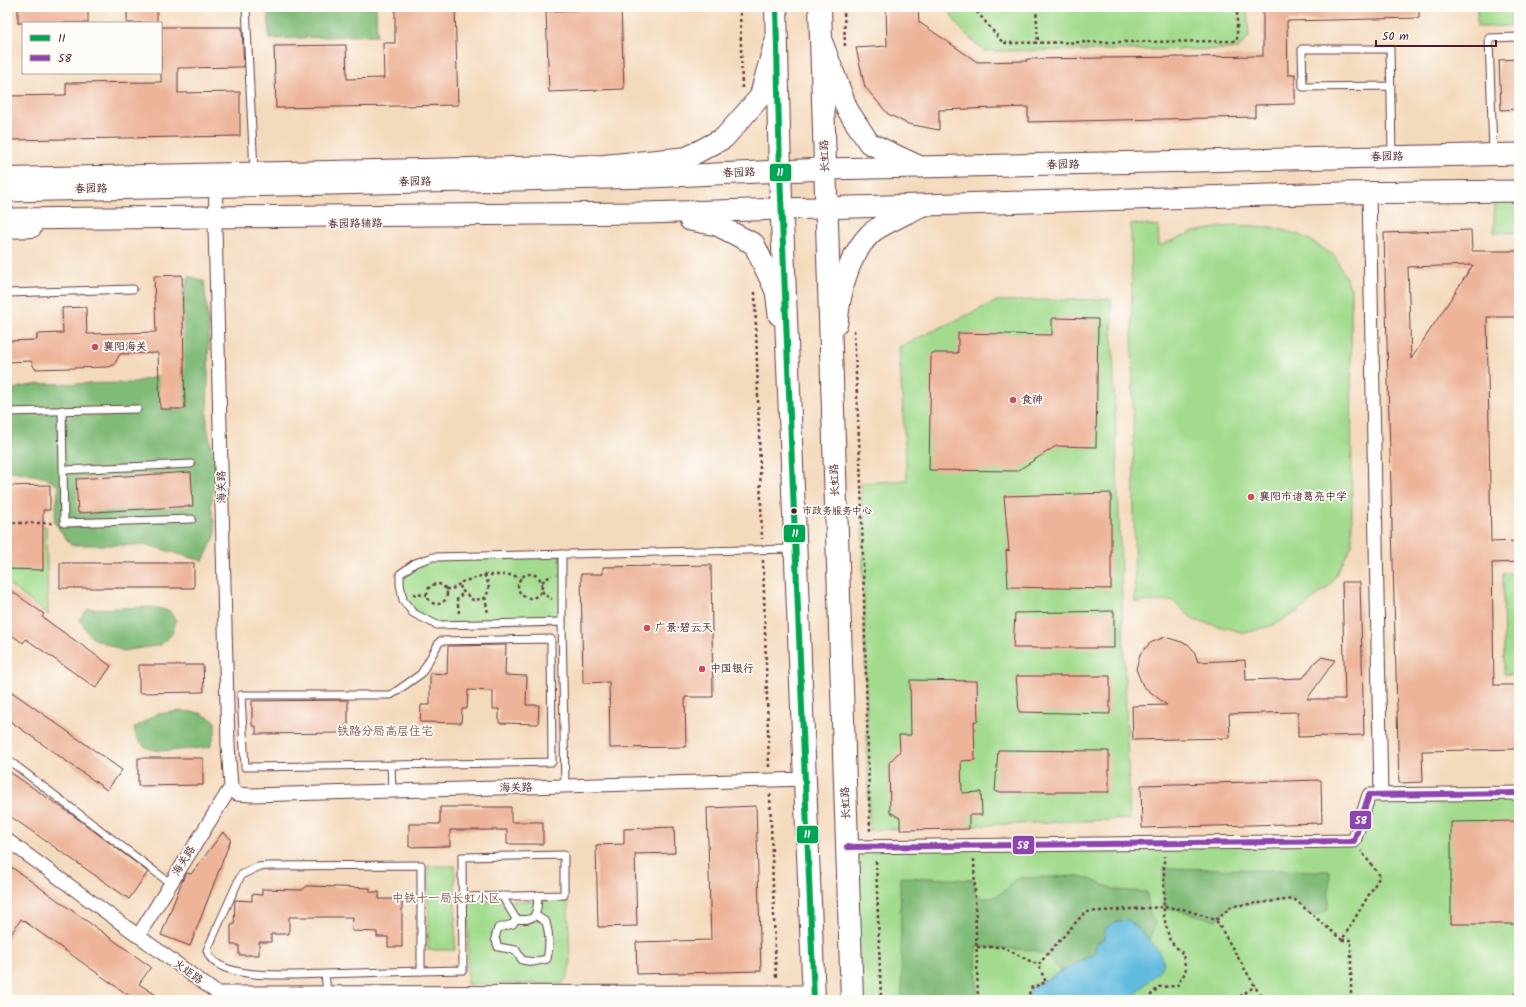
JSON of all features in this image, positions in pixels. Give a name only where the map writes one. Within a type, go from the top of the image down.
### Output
[{"type":"highway","points":[[776,7],[780,172],[814,996]]},
{"type":"highway","name":"长虹路","points":[[820,7],[852,1000]]},
{"type":"main road","points":[[651,177],[724,138],[760,97],[776,37]]},
{"type":"main road","points":[[821,39],[847,109],[869,143],[922,168]]},
{"type":"main road","name":"春园路","points":[[7,191],[651,177],[826,169],[1519,154]]},
{"type":"main road","points":[[7,219],[215,221],[644,213],[1369,193],[1519,191]]},
{"type":"main road","points":[[832,379],[840,296],[851,262],[870,233],[922,205]]},
{"type":"main road","points":[[644,213],[717,225],[754,244],[776,292],[789,379]]},
{"type":"street","points":[[7,176],[604,163],[693,154]]},
{"type":"street","name":"海关路","points":[[216,186],[215,221],[228,745],[231,787],[237,794],[252,795],[565,787],[805,779]]},
{"type":"street","points":[[1369,193],[1381,795]]},
{"type":"street","name":"春园路辅路","points":[[7,230],[215,221],[644,220],[704,223]]},
{"type":"street","name":"海关路","points":[[138,936],[231,787]]},
{"type":"street","points":[[847,847],[1354,841],[1369,795],[1519,793]]},
{"type":"street","name":"火炬路","points":[[7,840],[138,936],[214,996],[327,992],[580,996],[776,992],[814,996]]},
{"type":"lane","points":[[246,7],[254,171]]},
{"type":"lane","points":[[1493,154],[1489,38],[1519,37]]},
{"type":"lane","points":[[1391,86],[1303,87],[1302,49],[1390,49],[1391,86],[1392,157]]},
{"type":"lane","points":[[7,293],[133,289]]},
{"type":"lane","points":[[7,412],[137,409]]},
{"type":"lane","points":[[62,410],[64,523],[192,519]]},
{"type":"lane","points":[[64,470],[191,464]]},
{"type":"lane","points":[[562,622],[437,626],[414,613],[403,600],[400,574],[415,563],[433,557],[796,548]]},
{"type":"lane","points":[[562,554],[565,787]]},
{"type":"lane","points":[[551,639],[552,762],[391,765],[245,767],[241,696],[391,695],[421,674],[440,641],[551,639]]},
{"type":"lane","points":[[7,759],[170,883]]},
{"type":"lane","points":[[391,765],[392,791]]},
{"type":"lane","points":[[421,971],[421,865],[258,867],[241,875],[207,950],[208,956],[214,962],[240,973],[257,975],[463,970],[462,897],[462,858],[564,855],[564,894],[462,897]]},
{"type":"lane","points":[[516,919],[525,920],[532,918],[535,915],[537,912],[538,895]]},
{"type":"lane","points":[[502,896],[516,919]]},
{"type":"lane","points":[[516,919],[513,924],[498,928],[495,938],[498,947],[516,950],[522,960],[533,962],[546,959],[549,951],[549,935],[546,922],[535,915]]},
{"type":"lane","points":[[326,974],[327,992]]},
{"type":"path","points":[[740,7],[743,116]]},
{"type":"path","points":[[973,7],[1003,43],[1237,41],[1237,7]]},
{"type":"path","points":[[1036,7],[1038,43]]},
{"type":"path","points":[[755,287],[776,992]]},
{"type":"path","points":[[854,326],[861,483],[869,830],[875,847],[881,1000]]},
{"type":"path","points":[[7,523],[64,523]]},
{"type":"path","points":[[532,574],[540,578],[543,584],[540,594],[533,598],[525,597],[519,591],[518,587],[521,579],[532,574]]},
{"type":"path","points":[[446,589],[446,598],[442,603],[432,603],[427,598],[427,591],[430,586],[441,584],[446,589],[452,589],[462,582],[484,575],[513,575],[521,579]]},
{"type":"path","points":[[462,582],[460,588],[472,600],[482,599],[488,593],[489,585],[484,575]]},
{"type":"path","points":[[448,625],[458,620],[460,609],[457,598],[464,593]]},
{"type":"path","points":[[485,597],[488,624]]},
{"type":"path","points":[[1342,940],[1380,876],[1354,841]]},
{"type":"path","points":[[1146,1000],[1159,986],[1176,986],[1186,971],[1183,954],[1170,941],[1164,917],[1164,843]]},
{"type":"path","points":[[974,845],[978,1000]]},
{"type":"path","points":[[1216,920],[1232,906],[1294,899],[1342,940],[1351,940],[1350,1000]]},
{"type":"path","points":[[1038,965],[1084,912],[1164,907],[1183,909],[1216,920],[1263,1000]]},
{"type":"path","points":[[977,947],[1002,947],[1038,965],[1046,982],[1031,988],[1027,1000]]},
{"type":"path","points":[[1235,1000],[1255,986]]},
{"type":"green space","points":[[268,7],[376,7],[377,35],[269,39]]},
{"type":"green space","points":[[948,7],[1247,7],[1249,37],[1238,49],[985,51],[959,26]]},
{"type":"green space","points":[[1477,7],[1519,7],[1519,26],[1477,27]]},
{"type":"green space","points":[[1519,191],[1519,232],[1494,233],[1495,192]]},
{"type":"green space","points":[[1131,224],[1158,226],[1159,246],[1193,232],[1235,225],[1271,227],[1301,235],[1335,256],[1351,289],[1352,545],[1331,584],[1302,609],[1274,625],[1245,633],[1194,620],[1173,601],[1135,602]]},
{"type":"green space","points":[[189,276],[204,281],[209,326],[207,426],[216,468],[211,505],[216,534],[203,561],[147,545],[71,545],[54,522],[59,486],[44,477],[7,470],[7,392],[20,387],[40,384],[131,383],[170,373],[176,313]]},
{"type":"green space","points":[[1111,299],[1130,819],[869,830],[861,483],[907,480],[899,347],[997,301]]},
{"type":"green space","points":[[7,526],[46,526],[48,615],[7,583]]},
{"type":"green space","points":[[562,554],[562,622],[437,625],[413,613],[403,600],[401,574],[433,557]]},
{"type":"green space","points":[[1503,573],[1519,573],[1519,674],[1504,674]]},
{"type":"green space","points":[[153,607],[170,611],[176,621],[172,634],[161,645],[123,651],[91,637],[79,619],[88,609]]},
{"type":"green space","points":[[182,711],[200,713],[215,721],[215,734],[210,747],[160,751],[148,748],[138,740],[134,728],[156,714]]},
{"type":"green space","points":[[1519,794],[1519,1000],[852,1000],[847,847],[1354,841],[1369,795]]},
{"type":"green space","points":[[428,866],[455,866],[455,950],[428,950]]},
{"type":"green space","points":[[1164,868],[1330,871],[1328,910],[1314,916],[1294,899],[1232,906],[1216,920],[1164,907]]},
{"type":"green space","points":[[1082,876],[1116,890],[1147,892],[1148,908],[1155,923],[1150,940],[1143,931],[1105,938],[1097,943],[1095,953],[1061,971],[1047,956],[1032,950],[976,947],[977,1000],[902,1000],[900,877],[974,880],[975,896],[989,898],[999,894],[1016,878]]},
{"type":"green space","points":[[469,901],[568,901],[570,965],[568,975],[562,984],[467,984]]},
{"type":"water","points":[[1128,920],[1149,939],[1158,950],[1164,963],[1133,1000],[1027,1000],[1031,988],[1095,953],[1097,943],[1105,938],[1105,929],[1115,922]]},
{"type":"building","points":[[18,7],[88,7],[88,22],[18,23]]},
{"type":"building","points":[[127,7],[157,7],[157,22],[127,22]]},
{"type":"building","points":[[395,7],[455,7],[458,105],[276,108],[274,46],[346,45],[347,79],[384,78],[383,43],[395,43]]},
{"type":"building","points":[[886,7],[918,7],[919,22],[977,62],[1027,61],[1027,59],[1263,56],[1263,7],[1419,7],[1419,18],[1287,21],[1288,75],[1295,74],[1295,104],[1255,105],[1255,117],[1028,122],[1028,107],[939,110],[939,130],[908,124],[888,114],[865,87],[856,48],[887,46]]},
{"type":"building","points":[[621,9],[624,89],[549,92],[546,11]]},
{"type":"building","points":[[162,27],[242,27],[244,67],[178,68],[178,93],[240,92],[240,136],[7,140],[7,96],[66,95],[66,83],[161,82]]},
{"type":"building","points":[[1519,59],[1519,109],[1501,110],[1499,60]]},
{"type":"building","points":[[1471,230],[1472,251],[1519,251],[1519,317],[1487,317],[1491,542],[1519,541],[1519,562],[1492,563],[1494,685],[1519,685],[1519,749],[1422,751],[1423,782],[1399,783],[1384,233]],"holes":[[[1473,265],[1411,359],[1408,267]]]},
{"type":"building","name":"襄阳海关","points":[[182,275],[185,409],[160,409],[158,353],[120,354],[114,365],[108,367],[35,369],[31,361],[7,362],[7,341],[37,340],[37,334],[63,333],[62,308],[86,307],[87,334],[156,332],[154,276]]},
{"type":"building","name":"食神","points":[[1052,318],[1098,319],[1096,447],[1056,446],[1017,471],[929,470],[931,353],[958,353],[958,333],[1052,335]]},
{"type":"building","points":[[191,472],[193,506],[78,513],[76,479]]},
{"type":"building","points":[[50,485],[50,510],[43,510],[43,570],[7,569],[7,486]]},
{"type":"building","points":[[1111,493],[1111,589],[1008,587],[1006,550],[1009,551],[1004,496]]},
{"type":"building","points":[[60,563],[194,563],[194,588],[60,588]]},
{"type":"building","name":"广景·碧云天","points":[[711,565],[713,697],[685,697],[686,747],[610,748],[609,682],[583,683],[581,574],[603,574],[603,567]]},
{"type":"building","points":[[1342,582],[1360,582],[1364,735],[1298,737],[1298,712],[1229,714],[1230,738],[1133,740],[1132,706],[1167,705],[1143,686],[1136,669],[1140,654],[1150,643],[1165,637],[1188,644],[1194,651],[1198,662],[1245,660],[1246,680],[1303,678],[1315,662],[1321,657],[1335,660],[1307,699],[1345,699]]},
{"type":"building","points":[[7,588],[44,614],[42,617],[111,666],[96,688],[26,639],[23,643],[7,632]]},
{"type":"building","points":[[1114,611],[1114,648],[1013,648],[1015,613]]},
{"type":"building","points":[[506,645],[505,675],[527,676],[526,705],[539,705],[538,724],[499,723],[499,709],[493,709],[493,691],[468,690],[467,709],[462,709],[461,723],[420,722],[421,705],[430,705],[430,673],[447,674],[448,646]]},
{"type":"building","points":[[139,665],[203,665],[204,692],[139,693]]},
{"type":"building","points":[[1016,676],[1110,676],[1110,714],[1019,712]]},
{"type":"building","points":[[910,680],[977,681],[978,721],[974,721],[975,760],[961,761],[962,793],[981,792],[982,815],[969,815],[969,829],[900,830],[900,818],[890,812],[889,763],[900,751],[899,735],[911,735]]},
{"type":"building","points":[[12,692],[122,770],[107,790],[7,719],[7,699]]},
{"type":"building","points":[[348,700],[348,725],[345,725],[345,733],[256,734],[256,726],[252,726],[252,701]]},
{"type":"building","points":[[998,750],[1109,751],[1109,792],[995,792]]},
{"type":"building","points":[[138,758],[203,758],[203,785],[138,786]]},
{"type":"building","points":[[7,770],[74,816],[148,872],[129,899],[7,814]]},
{"type":"building","points":[[1321,780],[1322,823],[1142,828],[1141,785]]},
{"type":"building","points":[[756,806],[761,971],[637,974],[636,942],[711,940],[707,808]]},
{"type":"building","points":[[440,807],[511,807],[511,822],[543,822],[543,844],[507,844],[507,830],[450,830],[450,846],[409,847],[409,824],[440,824]]},
{"type":"building","points":[[1519,821],[1519,924],[1451,924],[1451,822]]},
{"type":"building","points":[[674,827],[675,853],[635,854],[637,926],[598,927],[596,845],[624,844],[624,829]]},
{"type":"building","points":[[223,832],[231,839],[190,946],[161,935],[183,879],[187,873],[191,874]]},
{"type":"building","points":[[7,864],[151,967],[139,984],[164,1000],[135,1000],[21,919],[7,940]]},
{"type":"building","points":[[307,886],[370,888],[370,892],[379,892],[379,899],[402,899],[402,947],[388,947],[388,937],[377,937],[377,932],[352,931],[353,917],[289,917],[289,934],[271,934],[271,942],[259,942],[259,955],[239,955],[239,945],[231,945],[231,925],[234,925],[235,900],[252,901],[252,894],[262,895],[262,889],[302,890]]},
{"type":"transit line","name":"11","points":[[776,7],[780,172],[814,1000]]},
{"type":"transit line","name":"58","points":[[847,847],[1354,841],[1369,795],[1519,793]]},
{"type":"place","name":"襄阳海关","points":[[95,347]]},
{"type":"place","name":"食神","points":[[1013,400]]},
{"type":"place","name":"襄阳市诸葛亮中学","points":[[1251,497]]},
{"type":"place","name":"市政务服务中心","points":[[794,511]]},
{"type":"place","name":"广景·碧云天","points":[[647,628]]},
{"type":"place","name":"中国银行","points":[[702,669]]},
{"type":"district","name":"铁路分局高层住宅","points":[[385,731]]},
{"type":"district","name":"中铁十一局长虹小区","points":[[446,898]]}]
